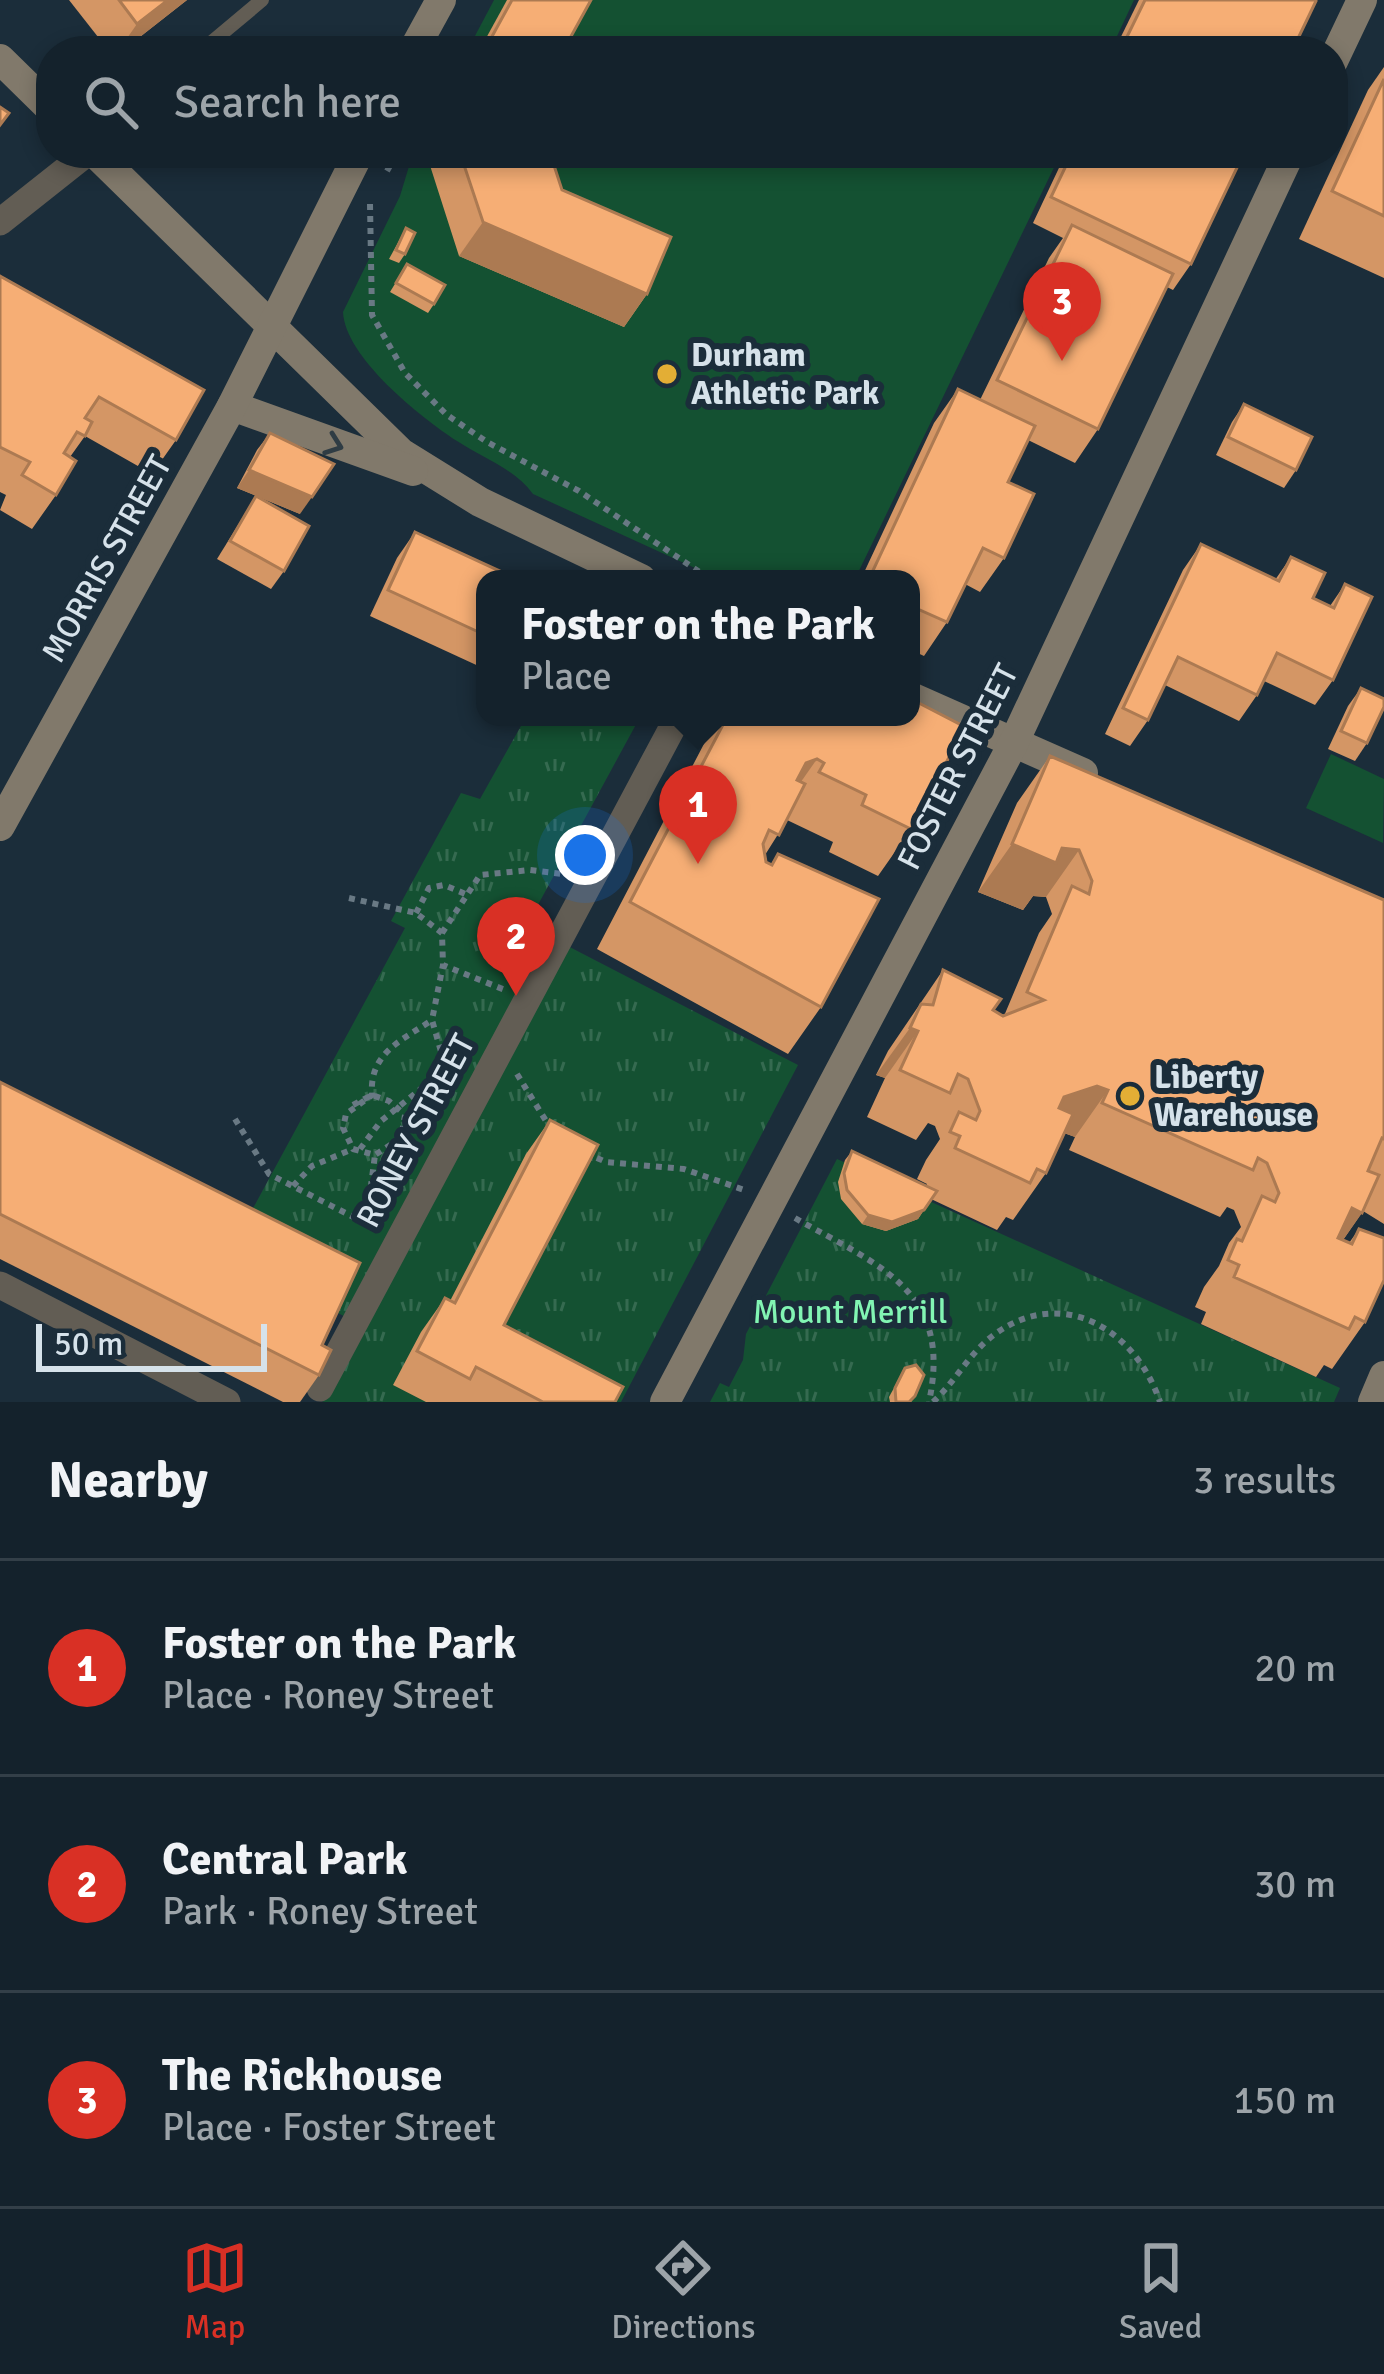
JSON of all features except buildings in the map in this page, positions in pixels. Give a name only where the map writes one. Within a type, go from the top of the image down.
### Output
[{"type":"street","points":[[421,36],[441,0]]},
{"type":"street","points":[[1344,36],[1361,0]]},
{"type":"street","points":[[0,59],[36,94]]},
{"type":"street","points":[[0,222],[71,168]]},
{"type":"street","points":[[107,168],[272,324],[370,425],[437,479]]},
{"type":"street","name":"MORRIS STREET","points":[[0,826],[232,406],[351,168]]},
{"type":"street","name":"FOSTER STREET","points":[[665,1402],[1014,742],[1283,168]]},
{"type":"street","points":[[232,406],[437,479],[623,570]]},
{"type":"street","points":[[920,701],[1108,784]]},
{"type":"street","name":"RONEY STREET","points":[[320,1388],[673,726]]},
{"type":"street","points":[[0,1285],[227,1402]]},
{"type":"street","points":[[1373,1402],[1384,1376]]},
{"type":"lane","points":[[220,36],[262,0]]},
{"type":"path","points":[[368,208],[372,315],[406,373],[447,415],[580,491],[694,570]]},
{"type":"path","points":[[293,1186],[311,1166],[357,1149],[381,1121],[434,1079],[442,1054],[432,1020],[443,965],[442,933],[480,875],[558,871],[587,887]]},
{"type":"path","points":[[416,913],[429,888],[444,885],[469,895]]},
{"type":"path","points":[[350,898],[416,913],[442,933]]},
{"type":"path","points":[[443,965],[525,1000]]},
{"type":"path","points":[[372,1096],[371,1077],[387,1049],[432,1020]]},
{"type":"path","points":[[502,1047],[539,1116],[560,1139]]},
{"type":"path","points":[[353,1105],[372,1096]]},
{"type":"path","points":[[372,1096],[405,1114],[401,1138],[375,1155]]},
{"type":"path","points":[[372,1096],[346,1114],[343,1128],[357,1149],[375,1155]]},
{"type":"path","points":[[235,1119],[269,1174],[399,1240]]},
{"type":"path","points":[[579,1150],[605,1162],[684,1169],[742,1189]]},
{"type":"path","points":[[367,1223],[375,1155]]},
{"type":"path","points":[[797,1219],[881,1268],[916,1299],[934,1334],[931,1402]]},
{"type":"path","points":[[931,1402],[995,1334],[1035,1314],[1058,1312],[1082,1316],[1120,1337],[1144,1365],[1160,1402]]},
{"type":"green space","points":[[494,0],[1134,0],[1117,36],[475,36]]},
{"type":"green space","name":"Durham Athletic Park","points":[[408,168],[1054,168],[859,570],[699,570],[533,494],[508,471],[424,417],[356,348],[343,312],[400,196]]},
{"type":"green space","points":[[521,726],[635,726],[527,925],[798,1065],[621,1402],[324,1402],[311,1395],[350,1319],[226,1258],[405,928],[391,921],[461,793],[480,799]]},
{"type":"green space","points":[[1331,754],[1384,779],[1383,843],[1306,808]]},
{"type":"green space","name":"Mount Merrill","points":[[837,1159],[1340,1388],[1334,1402],[710,1402],[720,1383],[729,1387],[743,1360],[746,1334]]},
{"type":"place","name":"The Rickhouse","points":[[1062,361]]},
{"type":"place","name":"Durham Athletic Park","points":[[667,374]]},
{"type":"place","name":"Foster on the Park","points":[[698,864]]},
{"type":"place","name":"Central Park","points":[[516,996]]},
{"type":"place","name":"Liberty Warehouse","points":[[1130,1096]]}]
